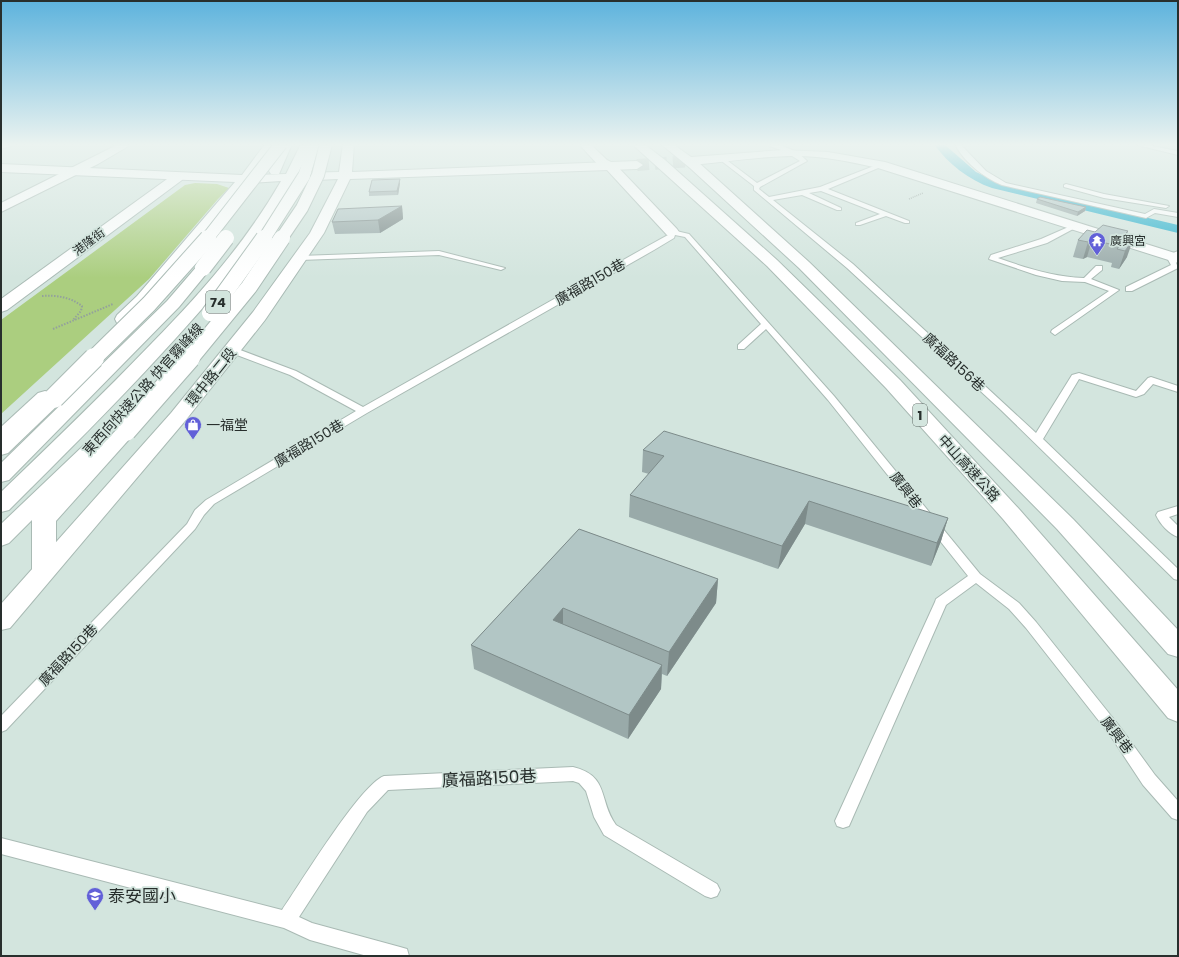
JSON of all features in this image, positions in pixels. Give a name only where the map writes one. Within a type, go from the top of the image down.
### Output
[{"type":"main road","points":[[1,208],[40,189]]},
{"type":"main road","name":"港隆街","points":[[2,306],[162,189]]},
{"type":"main road","points":[[1,438],[60,383],[143,299],[237,189]]},
{"type":"main road","points":[[1,449],[149,304],[204,243],[246,189]]},
{"type":"main road","points":[[244,214],[262,189]]},
{"type":"main road","points":[[1,495],[115,385],[180,314],[239,245],[278,189]]},
{"type":"main road","points":[[1,505],[121,387],[182,323],[245,250],[280,189]]},
{"type":"main road","name":"東西向快速公路 快官霧峰線","points":[[1,538],[120,419],[205,320],[267,234],[296,189]]},
{"type":"main road","points":[[44,570],[44,520],[171,382],[249,287],[302,208],[311,189]]},
{"type":"main road","name":"環中路二段","points":[[1,621],[178,417],[232,350],[318,233],[339,189]]},
{"type":"main road","points":[[631,189],[672,232]]},
{"type":"main road","name":"中山高速公路","points":[[690,189],[772,263],[893,384],[1011,514],[1178,710]]},
{"type":"main road","name":"中山高速公路","points":[[721,189],[804,265],[1065,524],[1178,647]]},
{"type":"main road","points":[[954,189],[1073,227],[1175,256]]},
{"type":"main road","name":"74","points":[[1,475],[173,304],[235,226]]},
{"type":"lane","name":"廣福路156巷","points":[[756,189],[850,266],[1037,440],[1178,576]]},
{"type":"lane","points":[[768,199],[822,189],[907,222]]},
{"type":"lane","points":[[1025,189],[1146,216],[1154,212],[1178,215]]},
{"type":"lane","points":[[1077,189],[1129,201],[1178,208]]},
{"type":"lane","points":[[803,193],[839,209]]},
{"type":"lane","points":[[858,224],[886,214]]},
{"type":"lane","points":[[1055,332],[1115,290],[1086,280],[1067,281],[1047,277],[993,259],[994,257],[1044,241],[1073,227]]},
{"type":"lane","name":"廣興巷","points":[[672,232],[687,235],[831,398],[976,577],[1014,606],[1110,726],[1149,780],[1178,813]]},
{"type":"lane","name":"廣福路150巷","points":[[1,726],[191,526],[199,513],[210,502],[363,411],[651,248],[671,236],[672,232]]},
{"type":"lane","points":[[300,258],[439,253],[501,268]]},
{"type":"lane","points":[[1129,289],[1175,266],[1175,256]]},
{"type":"lane","points":[[1086,280],[1099,268]]},
{"type":"lane","points":[[741,347],[765,325]]},
{"type":"lane","points":[[232,350],[293,373],[363,411]]},
{"type":"lane","points":[[1037,440],[1075,377],[1079,376],[1136,394],[1141,392],[1152,380],[1178,389]]},
{"type":"lane","points":[[1178,510],[1162,515],[1164,520],[1178,533]]},
{"type":"lane","points":[[843,821],[941,602],[976,577]]},
{"type":"lane","name":"廣福路150巷","points":[[286,920],[361,808],[384,783],[573,774],[585,778],[591,785],[603,823],[610,830],[711,890]]},
{"type":"lane","points":[[1,846],[286,920],[310,931],[400,956]]},
{"type":"path","points":[[38,297],[64,297],[76,301],[82,306],[81,311],[73,321]]},
{"type":"path","points":[[53,329],[117,302]]},
{"type":"green space","points":[[180,189],[228,189],[149,279],[1,414],[1,320]]},
{"type":"building","points":[[370,189],[398,189],[397,191],[369,192]]},
{"type":"building","points":[[1040,197],[1086,207],[1078,212],[1037,199]]},
{"type":"building","points":[[402,206],[378,220],[332,222],[338,209]]},
{"type":"building","points":[[1103,225],[1128,231],[1122,237],[1133,240],[1125,251],[1117,249],[1119,246],[1092,240],[1088,242],[1078,240],[1087,230],[1095,232]]},
{"type":"building","points":[[664,431],[948,518],[937,543],[809,501],[782,546],[630,495],[664,456],[643,450]]},
{"type":"building","points":[[579,529],[718,579],[669,652],[563,608],[553,620],[662,665],[629,715],[471,645]]},
{"type":"waterway","points":[[1007,189],[1178,229]]},
{"type":"place","name":"廣興宮","points":[[1097,256]]},
{"type":"place","name":"一福堂","points":[[193,440]]},
{"type":"place","name":"泰安國小","points":[[95,911]]}]
